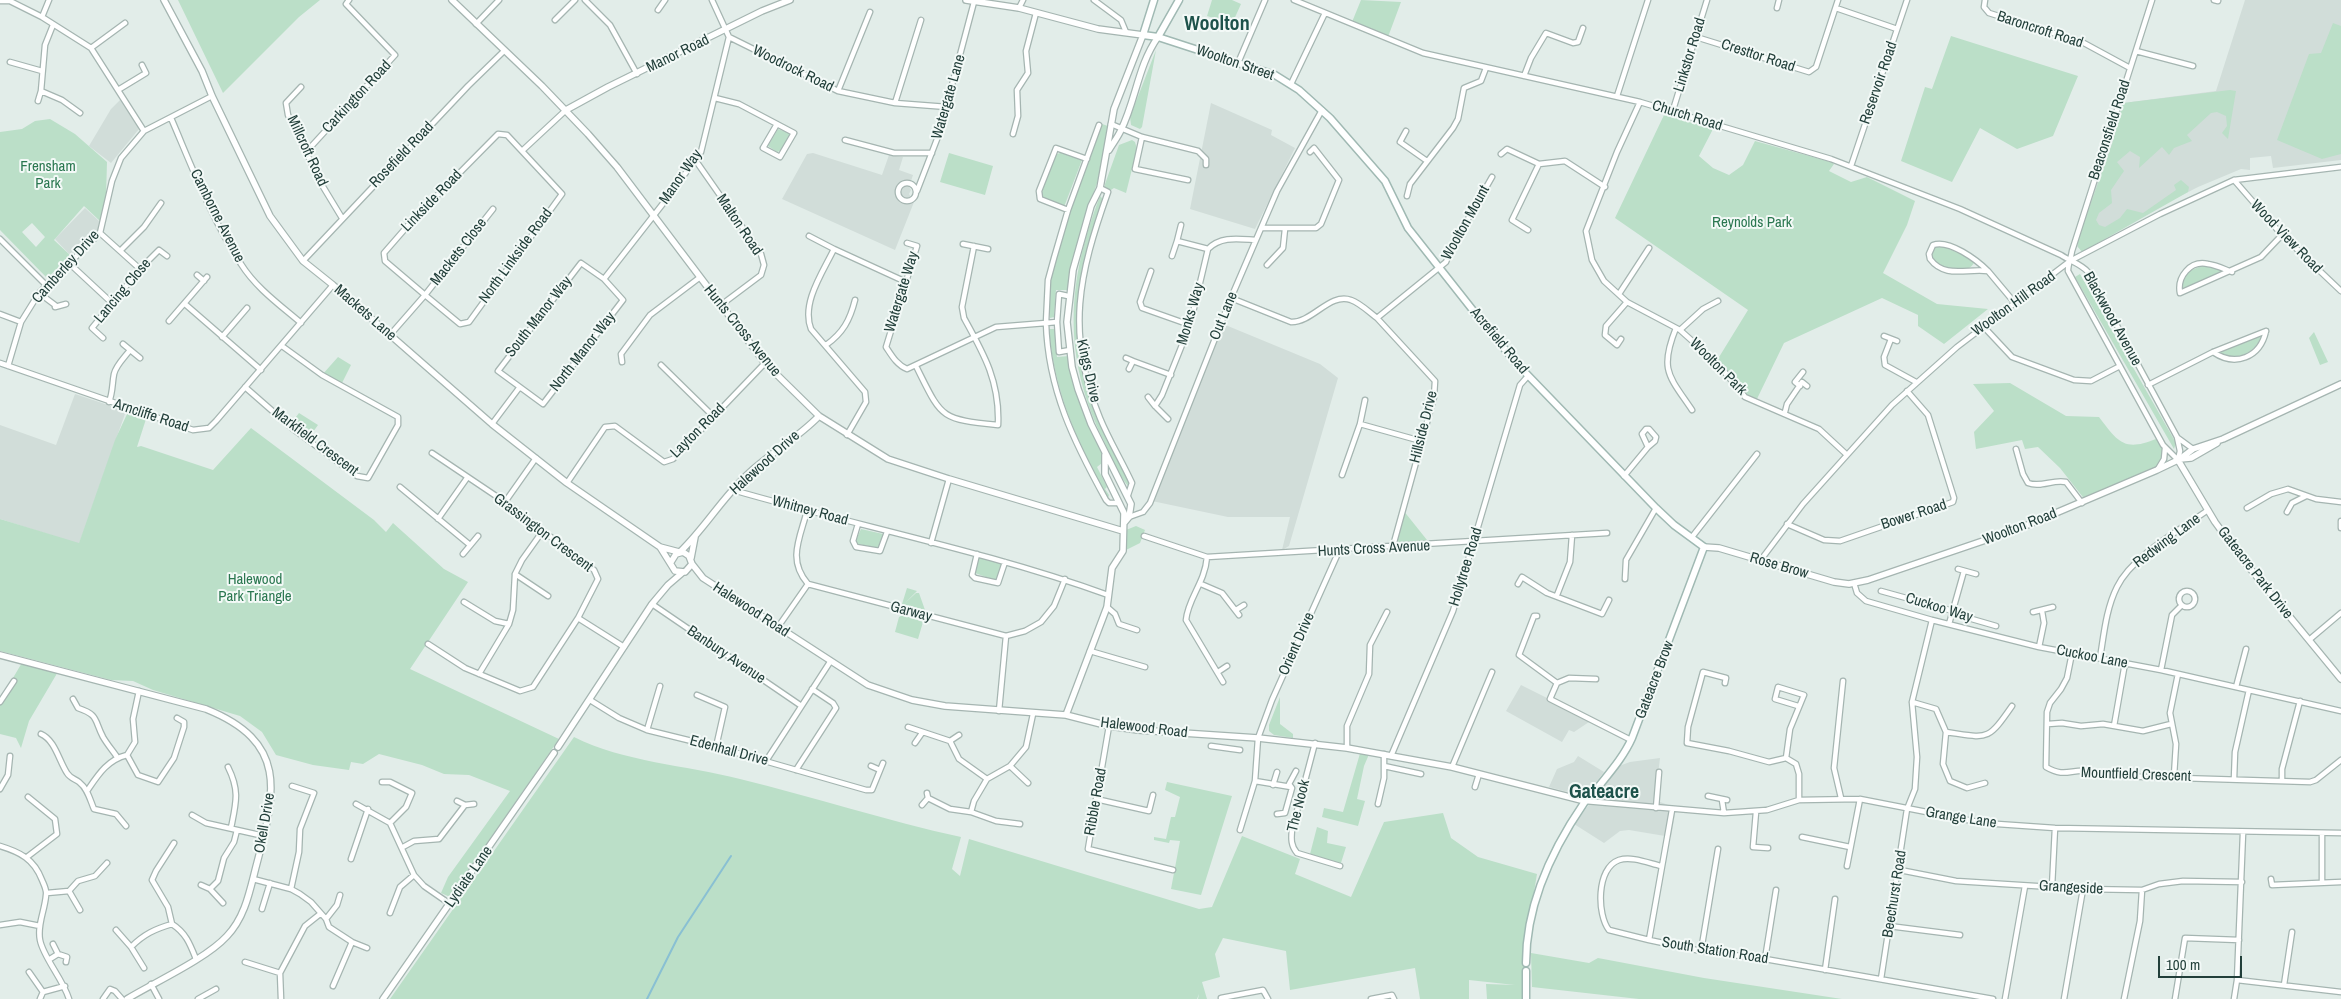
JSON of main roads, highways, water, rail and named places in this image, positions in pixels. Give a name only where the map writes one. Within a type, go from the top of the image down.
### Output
[{"type":"main road","name":"Woolton Street","points":[[1154,0],[1143,35],[1158,37],[1275,75],[1291,84],[1322,110]]},
{"type":"main road","points":[[1158,37],[1178,0]]},
{"type":"main road","name":"Acrefield Road","points":[[1322,110],[1386,181],[1408,228],[1528,376],[1656,508],[1704,547]]},
{"type":"main road","name":"Gateacre Brow","points":[[1526,964],[1528,927],[1542,880],[1563,836],[1584,801],[1615,766],[1631,740],[1704,547]]},
{"type":"main road","points":[[1526,971],[1526,999]]},
{"type":"waterway","points":[[647,999],[678,937],[731,856]]},
{"type":"district","name":"Woolton","points":[[1217,25]]},
{"type":"district","name":"Gateacre","points":[[1604,793]]},
{"type":"park label","name":"Frensham Park","points":[[48,176]]},
{"type":"park label","name":"Reynolds Park","points":[[1752,223]]},
{"type":"park label","name":"Halewood Park Triangle","points":[[255,588]]}]
